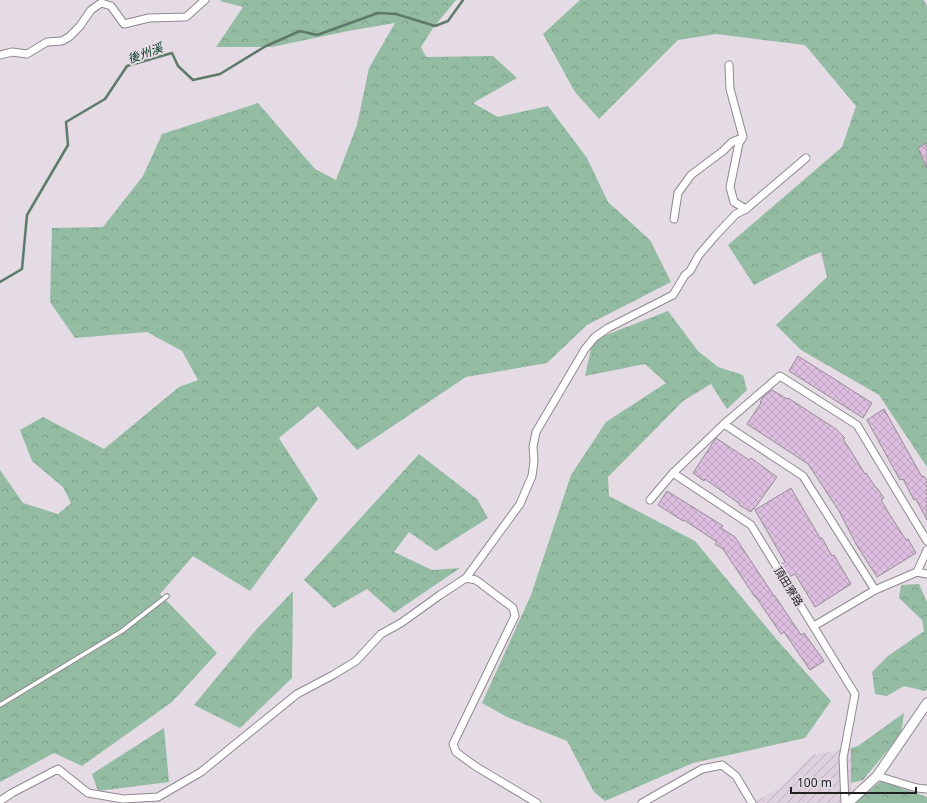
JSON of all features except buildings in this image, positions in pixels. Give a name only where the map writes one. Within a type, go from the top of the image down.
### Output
[{"type":"street","points":[[0,55],[12,52],[27,54],[47,42],[62,41],[80,26],[91,10],[101,3],[111,6],[124,24],[149,18],[186,17],[205,0]]},
{"type":"street","points":[[729,65],[730,89],[743,138]]},
{"type":"street","points":[[743,138],[739,143],[730,187],[734,202],[746,209]]},
{"type":"street","points":[[674,219],[678,193],[691,175],[723,151],[732,142],[743,138]]},
{"type":"street","points":[[0,801],[12,793],[58,769],[88,793],[123,799],[158,797],[201,772],[297,694],[356,661],[381,634],[401,623],[466,578],[520,504],[532,476],[534,461],[532,447],[536,432],[585,349],[595,337],[608,328],[673,295],[699,255],[736,214],[746,209],[806,158]]},
{"type":"street","points":[[650,500],[673,473],[724,424],[780,376],[857,425],[927,541]]},
{"type":"street","points":[[724,424],[803,476],[876,590]]},
{"type":"street","name":"頂田寮路","points":[[673,473],[752,525],[855,694],[843,758],[845,803]]},
{"type":"street","points":[[916,572],[927,550]]},
{"type":"street","points":[[814,626],[876,590],[916,572],[927,574]]},
{"type":"street","points":[[466,578],[476,580],[513,608],[515,616],[453,744],[456,752],[475,766],[537,803]]},
{"type":"street","points":[[848,803],[877,776],[927,703]]},
{"type":"street","points":[[642,803],[702,769],[722,765],[736,776],[752,803]]},
{"type":"street","points":[[877,776],[917,788],[927,789]]},
{"type":"lane","points":[[0,705],[122,631],[166,596]]},
{"type":"shaded area","points":[[851,748],[852,803],[752,803],[780,788],[812,755]]},
{"type":"green space","points":[[456,0],[433,28],[421,47],[426,57],[493,56],[517,78],[473,103],[498,117],[548,106],[587,158],[608,202],[650,240],[671,282],[587,325],[547,363],[466,377],[357,450],[318,406],[279,438],[318,499],[250,591],[193,556],[160,594],[217,653],[172,702],[82,766],[54,753],[0,782],[0,470],[23,503],[58,514],[71,503],[63,487],[32,461],[20,430],[43,417],[104,449],[179,387],[198,380],[182,351],[147,332],[75,338],[50,302],[52,228],[103,227],[143,176],[162,134],[258,103],[315,169],[336,180],[357,125],[369,68],[395,23],[272,47],[216,47],[243,7],[220,1]]},
{"type":"green space","points":[[580,0],[924,0],[927,6],[927,467],[879,395],[801,350],[776,325],[827,277],[821,252],[808,257],[754,285],[728,245],[842,147],[856,106],[805,45],[716,34],[678,40],[599,119],[575,92],[543,34]]},
{"type":"green space","points":[[668,311],[698,351],[718,367],[743,375],[747,390],[727,409],[711,384],[683,401],[608,477],[609,496],[695,541],[778,641],[831,701],[805,738],[693,763],[605,801],[594,792],[567,741],[507,717],[482,703],[531,595],[571,475],[606,422],[666,383],[645,364],[585,376],[593,340]]},
{"type":"green space","points":[[419,454],[477,499],[488,518],[436,551],[409,532],[394,552],[432,570],[460,568],[394,613],[367,589],[334,608],[304,580]]},
{"type":"green space","points":[[919,584],[927,602],[927,689],[925,691],[904,686],[887,696],[875,694],[872,672],[888,656],[924,631],[922,620],[899,598],[901,585]]},
{"type":"green space","points":[[293,591],[292,678],[240,728],[194,705],[255,631]]},
{"type":"green space","points":[[904,713],[901,734],[863,780],[851,783],[851,748],[858,746]]},
{"type":"green space","points":[[164,728],[169,782],[98,791],[92,774]]},
{"type":"green space","points":[[881,781],[927,797],[927,803],[855,803]]},
{"type":"waterway","name":"後州溪","points":[[0,282],[22,269],[27,215],[68,145],[66,122],[105,99],[127,66],[172,53],[178,66],[193,80],[220,74],[266,46],[300,31],[317,35],[378,13],[396,14],[435,26],[448,21],[463,0]]}]
